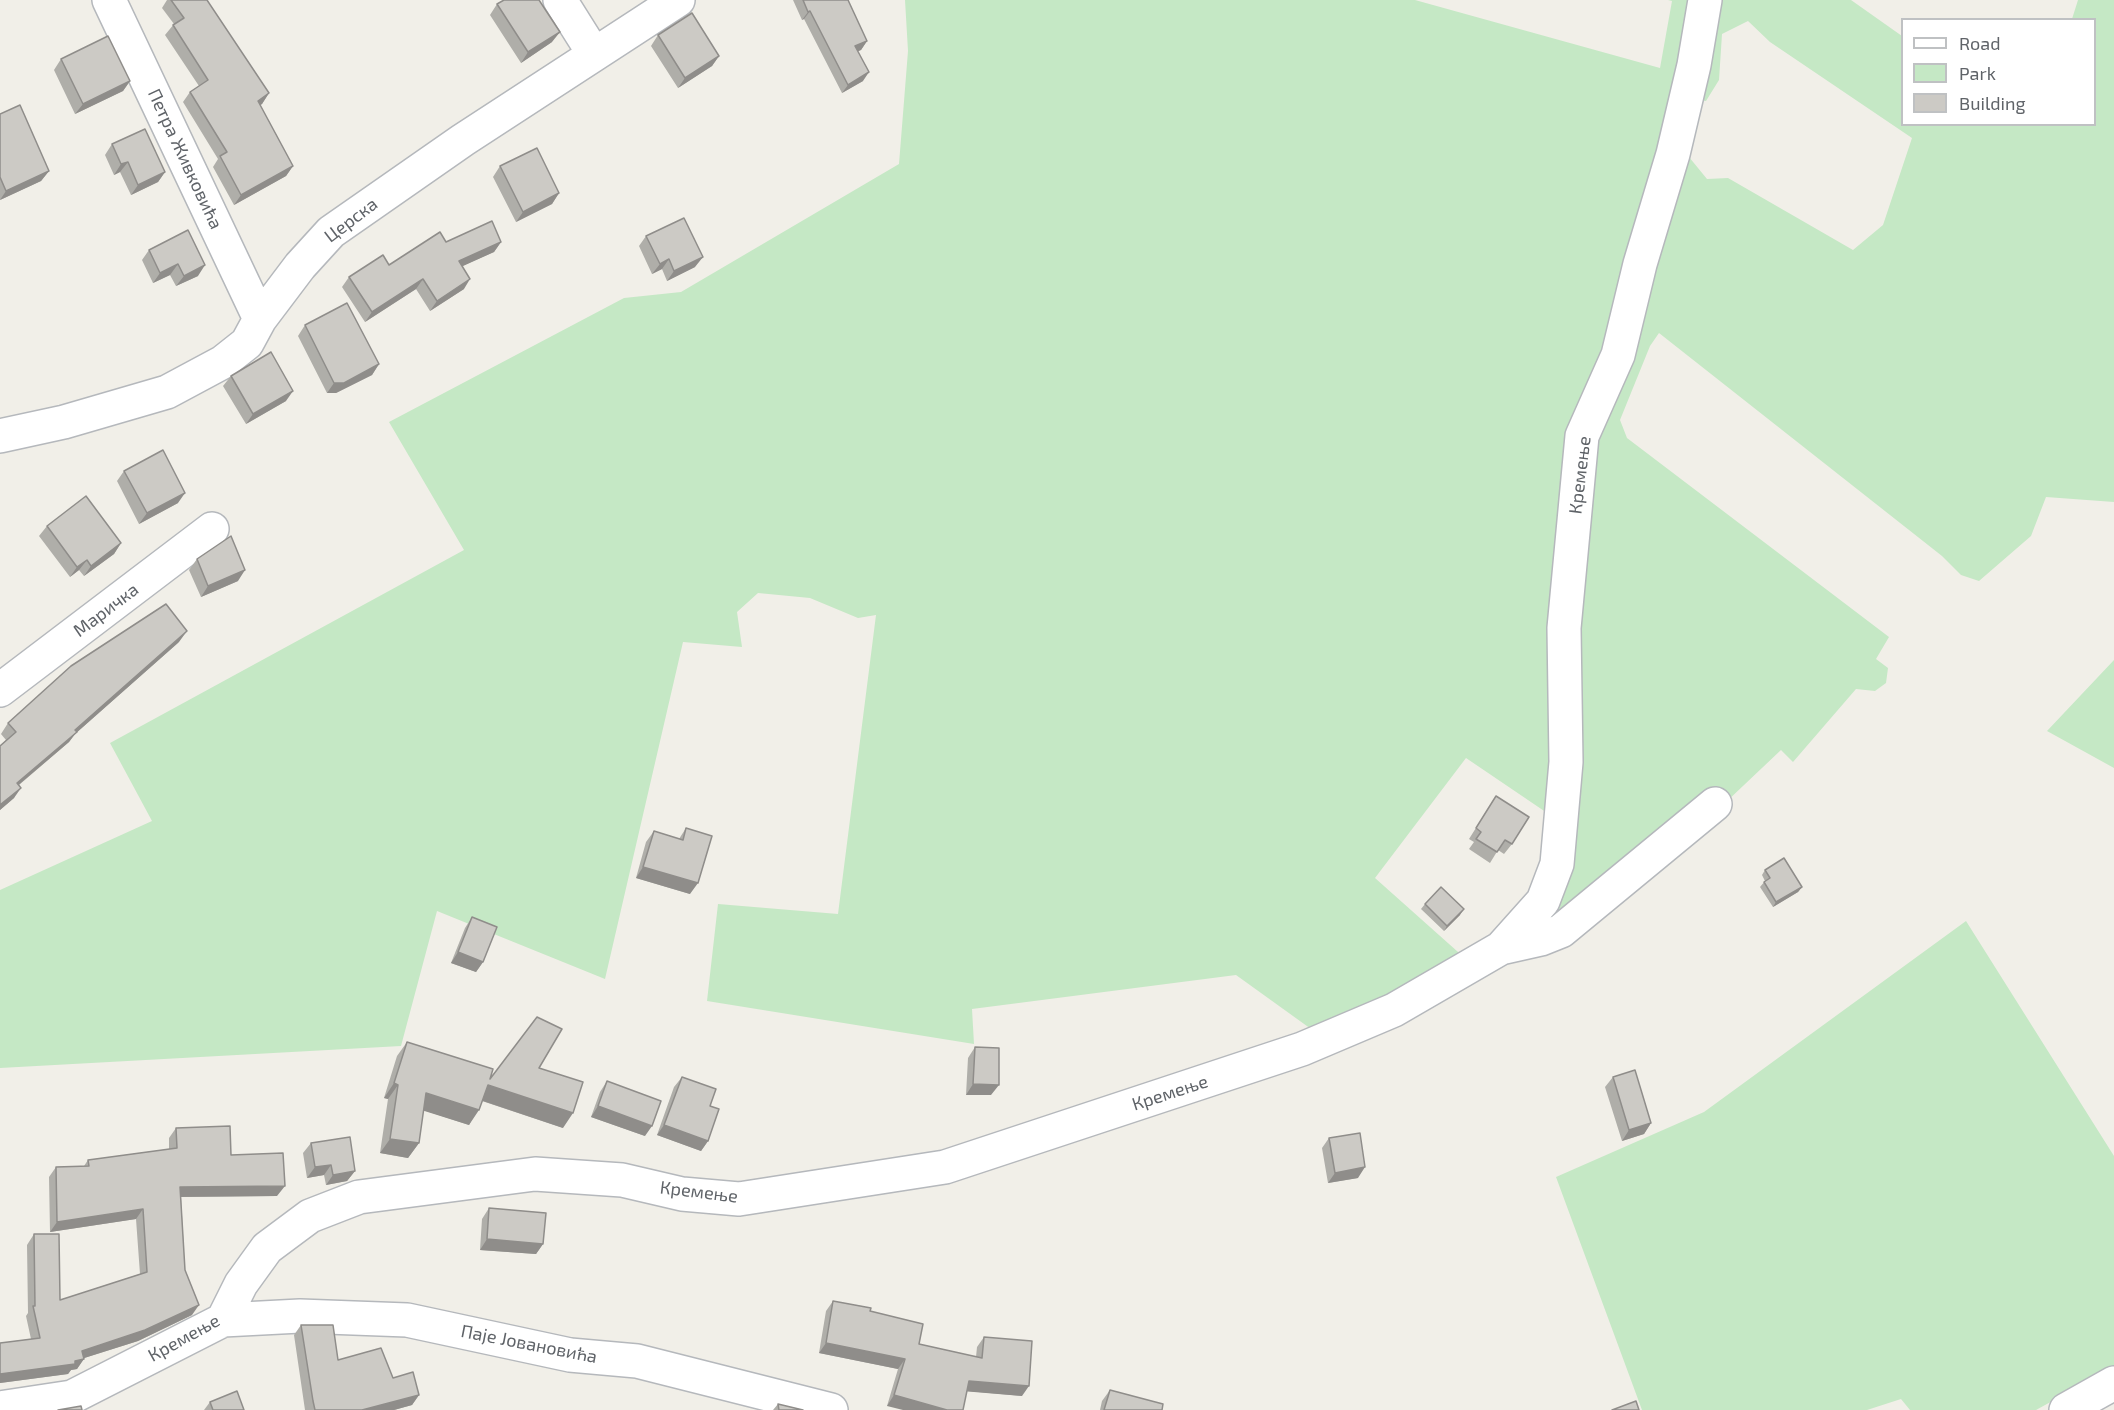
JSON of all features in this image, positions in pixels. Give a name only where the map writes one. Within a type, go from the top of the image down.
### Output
[{"type":"street","name":"Петра Живковића","points":[[109,0],[260,319]]},
{"type":"street","points":[[560,0],[594,54]]},
{"type":"street","name":"Церска","points":[[0,436],[64,422],[167,393],[223,362],[247,343],[260,319],[300,266],[331,232],[678,0]]},
{"type":"street","name":"Кремење","points":[[0,1408],[72,1397],[223,1320],[241,1284],[267,1248],[310,1216],[359,1197],[535,1174],[622,1180],[682,1194],[739,1199],[945,1167],[1302,1049],[1394,1010],[1501,948],[1543,901],[1557,864],[1566,762],[1564,628],[1582,436],[1618,355],[1640,264],[1673,154],[1694,65],[1704,0]]},
{"type":"street","name":"Маричка","points":[[0,690],[212,529]]},
{"type":"street","name":"Кремење","points":[[1501,948],[1541,939],[1561,931],[1715,804]]},
{"type":"street","name":"Паје Јовановића","points":[[223,1320],[300,1316],[407,1320],[570,1355],[637,1361],[831,1410]]},
{"type":"street","points":[[2067,1410],[2114,1383]]},
{"type":"green space","points":[[905,0],[1415,0],[1660,68],[1672,1],[1668,0],[1695,0],[1660,165],[1578,436],[1556,819],[1466,758],[1375,878],[1467,960],[1318,1034],[1236,975],[972,1009],[974,1044],[707,1001],[718,904],[838,914],[876,615],[858,618],[810,598],[758,593],[737,612],[742,647],[683,642],[605,979],[437,911],[401,1046],[0,1068],[0,890],[152,821],[110,743],[464,550],[389,422],[624,298],[681,292],[899,164],[908,51]]},
{"type":"green space","points":[[1711,0],[1851,0],[1901,35],[1901,126],[2096,126],[2096,18],[2072,18],[2078,0],[2114,0],[2114,502],[2046,497],[2031,536],[1979,581],[1961,575],[1942,556],[1659,333],[1650,346],[1620,420],[1627,438],[1889,637],[1876,659],[1888,668],[1886,683],[1875,691],[1856,689],[1793,762],[1781,750],[1725,803],[1555,928],[1539,913],[1588,439],[1689,157],[1707,179],[1728,178],[1853,250],[1883,225],[1912,138],[1770,42],[1748,21],[1722,34],[1719,80],[1706,101],[1693,99]]},
{"type":"green space","points":[[2114,660],[2114,768],[2047,731]]},
{"type":"green space","points":[[1966,921],[2114,1156],[2114,1367],[2036,1410],[1910,1410],[1901,1399],[1867,1410],[1642,1410],[1556,1177],[1704,1112]]},
{"type":"building","points":[[171,0],[207,0],[269,93],[258,101],[293,166],[241,195],[220,156],[227,152],[190,92],[208,80],[173,25],[184,18]]},
{"type":"building","points":[[504,0],[539,0],[560,32],[528,52],[497,4]]},
{"type":"building","points":[[803,0],[848,0],[867,41],[855,46],[869,72],[848,85]]},
{"type":"building","points":[[692,13],[719,56],[685,78],[658,35]]},
{"type":"building","points":[[108,36],[130,81],[83,104],[61,59]]},
{"type":"building","points":[[20,105],[49,171],[6,191],[0,177],[0,114]]},
{"type":"building","points":[[145,129],[165,172],[138,185],[128,162],[121,164],[112,144]]},
{"type":"building","points":[[537,148],[559,193],[523,212],[500,166]]},
{"type":"building","points":[[684,218],[703,257],[674,271],[669,259],[660,264],[646,236]]},
{"type":"building","points":[[492,221],[501,242],[459,261],[470,279],[437,301],[423,279],[372,312],[349,277],[383,255],[389,265],[440,232],[446,242]]},
{"type":"building","points":[[188,230],[205,265],[184,276],[178,264],[160,273],[149,250]]},
{"type":"building","points":[[347,303],[379,364],[344,383],[334,383],[305,325]]},
{"type":"building","points":[[271,352],[293,391],[253,414],[231,376]]},
{"type":"building","points":[[163,450],[185,493],[147,513],[124,471]]},
{"type":"building","points":[[86,496],[121,543],[91,566],[87,560],[77,567],[47,526]]},
{"type":"building","points":[[231,536],[245,570],[208,586],[197,559]]},
{"type":"building","points":[[166,604],[187,631],[75,730],[77,732],[17,783],[21,788],[0,805],[0,746],[16,732],[8,723],[71,666]]},
{"type":"building","points":[[1496,796],[1529,817],[1512,844],[1505,840],[1497,852],[1476,839],[1481,832],[1476,828]]},
{"type":"building","points":[[686,828],[712,836],[698,883],[643,867],[654,831],[683,840]]},
{"type":"building","points":[[1784,858],[1802,887],[1776,902],[1764,882],[1770,878],[1765,870]]},
{"type":"building","points":[[1441,887],[1464,909],[1447,926],[1425,904]]},
{"type":"building","points":[[472,917],[497,927],[483,962],[458,952]]},
{"type":"building","points":[[537,1017],[562,1029],[539,1068],[583,1082],[573,1113],[488,1085],[479,1110],[426,1093],[419,1143],[390,1139],[398,1085],[394,1083],[407,1042],[493,1069],[490,1079]]},
{"type":"building","points":[[975,1047],[999,1048],[999,1085],[973,1084]]},
{"type":"building","points":[[1635,1070],[1651,1123],[1629,1130],[1613,1077]]},
{"type":"building","points":[[682,1077],[716,1089],[710,1106],[719,1109],[708,1141],[664,1125]]},
{"type":"building","points":[[607,1081],[661,1101],[652,1126],[598,1106]]},
{"type":"building","points":[[230,1126],[231,1155],[283,1153],[285,1186],[180,1187],[185,1270],[199,1305],[145,1330],[82,1351],[84,1359],[75,1361],[75,1364],[0,1374],[0,1343],[40,1338],[33,1306],[35,1306],[34,1234],[59,1234],[60,1300],[147,1272],[143,1209],[57,1222],[56,1167],[89,1166],[88,1160],[177,1148],[176,1128]]},
{"type":"building","points":[[1360,1133],[1365,1167],[1335,1173],[1329,1138]]},
{"type":"building","points":[[350,1137],[355,1171],[333,1175],[331,1165],[315,1167],[311,1143]]},
{"type":"building","points":[[489,1208],[546,1213],[543,1244],[487,1239]]},
{"type":"building","points":[[833,1301],[871,1308],[870,1311],[923,1324],[919,1344],[982,1358],[984,1337],[1032,1341],[1029,1386],[969,1381],[963,1410],[947,1410],[894,1395],[905,1359],[826,1343]]},
{"type":"building","points":[[301,1325],[333,1325],[338,1360],[381,1348],[393,1378],[413,1372],[419,1395],[362,1410],[315,1410]]},
{"type":"building","points":[[1110,1390],[1163,1404],[1162,1410],[1104,1410]]},
{"type":"building","points":[[237,1391],[244,1410],[213,1410],[210,1402]]},
{"type":"building","points":[[1636,1401],[1639,1410],[1612,1410]]},
{"type":"building","points":[[778,1404],[803,1410],[779,1410]]},
{"type":"building","points":[[81,1406],[82,1410],[58,1410]]}]
